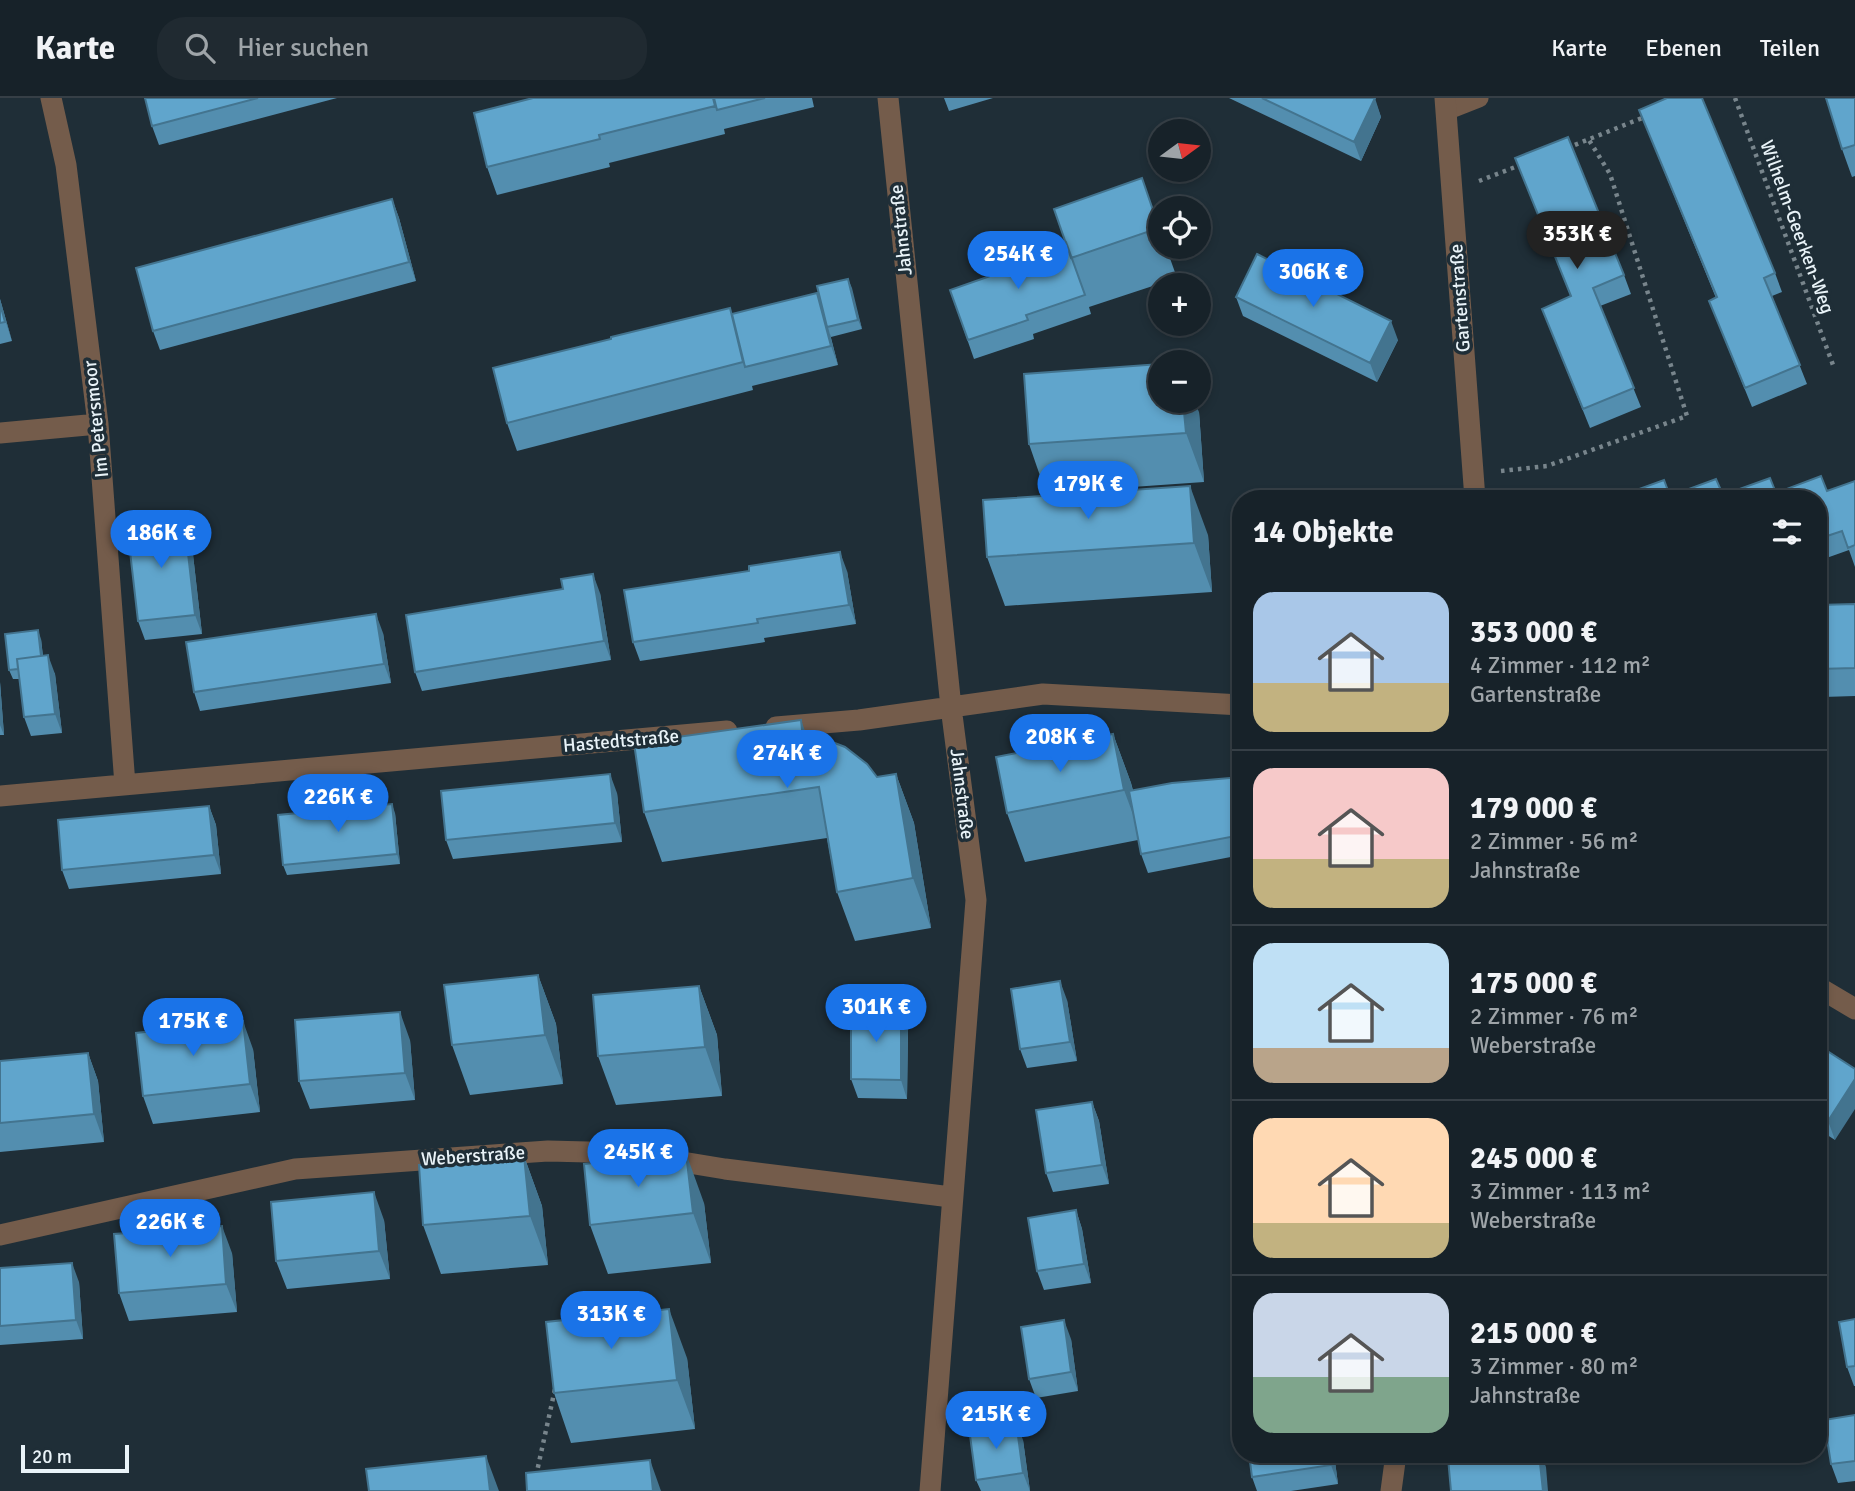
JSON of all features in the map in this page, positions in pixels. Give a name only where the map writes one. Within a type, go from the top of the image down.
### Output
[{"type":"street","name":"Im Petersmoor","points":[[51,98],[66,165],[98,424],[125,785]]},
{"type":"street","name":"Jahnstraße","points":[[888,98],[951,707],[976,900],[930,1491]]},
{"type":"street","name":"Gartenstraße","points":[[1446,104],[1474,490]]},
{"type":"street","points":[[0,433],[98,424]]},
{"type":"street","name":"Hastedtstraße","points":[[0,796],[859,720],[1043,694],[1232,704]]},
{"type":"street","points":[[1827,992],[1855,1009]]},
{"type":"street","name":"Weberstraße","points":[[0,1235],[295,1169],[548,1151],[628,1153],[725,1169],[951,1196]]},
{"type":"street","points":[[1391,1491],[1395,1463]]},
{"type":"lane","points":[[1446,104],[1479,98]]},
{"type":"path","name":"Wilhelm-Geerken-Weg","points":[[1735,98],[1833,365]]},
{"type":"path","points":[[1564,149],[1653,114]]},
{"type":"path","points":[[1473,473],[1547,466],[1687,416],[1610,174],[1589,140]]},
{"type":"path","points":[[1452,191],[1526,163]]},
{"type":"path","points":[[536,1478],[557,1386]]},
{"type":"building","points":[[145,98],[258,98],[152,126]]},
{"type":"building","points":[[533,98],[713,98],[715,106],[599,135],[600,139],[487,167],[474,113]]},
{"type":"building","points":[[714,98],[765,98],[717,110]]},
{"type":"building","points":[[1262,98],[1375,98],[1354,142]]},
{"type":"building","points":[[1667,98],[1702,98],[1775,273],[1764,278],[1800,365],[1745,388],[1709,301],[1717,297],[1639,110]]},
{"type":"building","points":[[1826,98],[1855,98],[1855,145],[1842,149]]},
{"type":"building","points":[[1568,137],[1624,275],[1593,288],[1634,388],[1583,409],[1542,309],[1571,296],[1515,158]]},
{"type":"building","points":[[1142,178],[1148,196],[1148,232],[1071,258],[1054,209]]},
{"type":"building","points":[[392,199],[409,262],[153,331],[136,268]]},
{"type":"building","points":[[1066,242],[1085,295],[1026,315],[1028,320],[968,340],[950,290],[1010,269],[1008,262]]},
{"type":"building","points":[[1257,254],[1391,321],[1370,363],[1236,297]]},
{"type":"building","points":[[848,279],[858,320],[827,327],[817,286]]},
{"type":"building","points":[[817,293],[831,346],[745,367],[732,314]]},
{"type":"building","points":[[0,304],[5,322],[0,323]]},
{"type":"building","points":[[730,308],[743,362],[507,423],[493,368]]},
{"type":"building","points":[[1148,365],[1148,413],[1184,413],[1186,433],[1029,444],[1024,374]]},
{"type":"building","points":[[1821,476],[1827,490],[1784,490]]},
{"type":"building","points":[[1770,478],[1775,490],[1737,490]]},
{"type":"building","points":[[1716,479],[1721,490],[1686,490]]},
{"type":"building","points":[[1664,480],[1668,490],[1636,490]]},
{"type":"building","points":[[1855,481],[1855,545],[1848,548],[1842,531],[1827,536],[1827,491]]},
{"type":"building","points":[[1190,486],[1194,543],[987,557],[983,500]]},
{"type":"building","points":[[184,518],[195,615],[138,621],[127,525]]},
{"type":"building","points":[[840,552],[849,605],[757,619],[758,623],[633,642],[624,590],[749,571],[749,566]]},
{"type":"building","points":[[593,574],[604,641],[415,672],[406,615],[563,589],[561,579]]},
{"type":"building","points":[[1855,604],[1855,668],[1827,669],[1827,605]]},
{"type":"building","points":[[376,614],[384,664],[194,692],[186,642]]},
{"type":"building","points":[[38,630],[41,656],[17,659],[18,669],[9,670],[5,634]]},
{"type":"building","points":[[48,655],[55,714],[24,717],[17,659]]},
{"type":"building","points":[[801,720],[803,739],[822,738],[845,747],[867,764],[877,777],[896,774],[913,878],[837,892],[819,787],[644,812],[634,743]]},
{"type":"building","points":[[1113,734],[1124,790],[1007,813],[996,757]]},
{"type":"building","points":[[610,774],[615,823],[446,840],[441,791]]},
{"type":"building","points":[[1232,778],[1232,837],[1141,854],[1129,791],[1172,783]]},
{"type":"building","points":[[392,804],[397,854],[283,865],[278,815]]},
{"type":"building","points":[[209,806],[214,855],[62,870],[58,820]]},
{"type":"building","points":[[538,975],[545,1035],[452,1045],[444,985]]},
{"type":"building","points":[[1060,981],[1070,1042],[1020,1049],[1011,989]]},
{"type":"building","points":[[699,986],[705,1047],[598,1056],[593,995]]},
{"type":"building","points":[[851,1008],[901,1009],[901,1080],[851,1079]]},
{"type":"building","points":[[400,1012],[405,1073],[299,1081],[295,1020]]},
{"type":"building","points":[[243,1021],[250,1084],[143,1096],[136,1033]]},
{"type":"building","points":[[1827,1051],[1855,1069],[1855,1079],[1828,1121]]},
{"type":"building","points":[[88,1053],[94,1114],[0,1123],[0,1061]]},
{"type":"building","points":[[1092,1102],[1102,1165],[1046,1173],[1036,1110]]},
{"type":"building","points":[[686,1153],[693,1213],[590,1225],[584,1164]]},
{"type":"building","points":[[524,1156],[530,1216],[423,1225],[419,1165]]},
{"type":"building","points":[[374,1192],[379,1251],[276,1261],[271,1202]]},
{"type":"building","points":[[1076,1210],[1084,1264],[1037,1271],[1028,1218]]},
{"type":"building","points":[[222,1226],[226,1284],[119,1293],[114,1234]]},
{"type":"building","points":[[72,1263],[76,1320],[0,1326],[0,1268]]},
{"type":"building","points":[[669,1309],[677,1380],[554,1393],[546,1322]]},
{"type":"building","points":[[1855,1319],[1855,1366],[1847,1367],[1839,1322]]},
{"type":"building","points":[[1064,1320],[1071,1372],[1029,1379],[1021,1327]]},
{"type":"building","points":[[1855,1415],[1855,1461],[1831,1464],[1827,1420]]},
{"type":"building","points":[[1016,1421],[1023,1473],[976,1480],[969,1428]]},
{"type":"building","points":[[486,1456],[490,1491],[369,1491],[366,1469]]},
{"type":"building","points":[[650,1460],[653,1491],[527,1491],[526,1473]]},
{"type":"building","points":[[1250,1463],[1331,1463],[1331,1465],[1252,1477]]},
{"type":"building","points":[[1448,1463],[1540,1463],[1543,1491],[1451,1491]]}]
